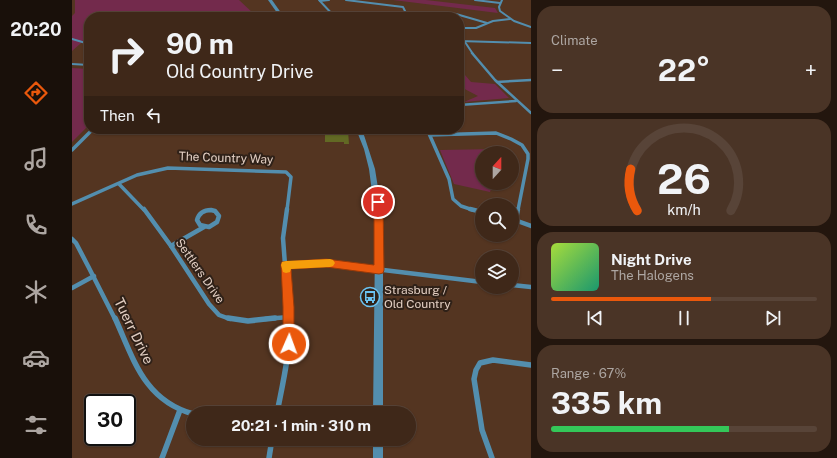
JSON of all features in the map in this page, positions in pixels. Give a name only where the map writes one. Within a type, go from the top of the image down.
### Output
[{"type":"street","points":[[270,0],[278,12]]},
{"type":"street","points":[[320,1],[329,0]]},
{"type":"street","points":[[346,0],[403,7],[406,12]]},
{"type":"street","points":[[475,0],[500,3]]},
{"type":"street","points":[[502,0],[499,10],[510,19],[531,27]]},
{"type":"street","points":[[320,1],[330,12]]},
{"type":"street","points":[[464,16],[487,23]]},
{"type":"street","points":[[464,28],[476,28],[487,23],[510,19]]},
{"type":"street","points":[[72,39],[84,43]]},
{"type":"street","points":[[464,42],[531,43]]},
{"type":"street","points":[[464,46],[497,82],[516,101],[531,113]]},
{"type":"street","points":[[72,64],[84,65]]},
{"type":"street","points":[[497,82],[531,80]]},
{"type":"street","points":[[464,105],[516,101]]},
{"type":"street","points":[[464,134],[496,133],[504,135],[515,141],[525,150],[528,156],[519,198]]},
{"type":"street","points":[[72,150],[88,134]]},
{"type":"street","points":[[361,134],[372,165],[378,202],[378,406]]},
{"type":"street","points":[[463,134],[430,135],[449,179],[452,199],[461,206],[475,210]]},
{"type":"street","name":"The Country Way","points":[[72,204],[147,172],[168,168],[286,172],[291,177],[283,238],[289,317],[288,356],[278,406]]},
{"type":"street","name":"Settlers Drive","points":[[118,184],[144,209],[171,246],[209,304],[219,315],[232,320],[248,321],[289,317]]},
{"type":"street","points":[[171,246],[204,227],[213,225],[219,219],[218,213],[207,210],[200,214],[198,217],[198,223],[204,227]]},
{"type":"street","points":[[519,222],[531,226]]},
{"type":"street","name":"Tuerr Drive","points":[[72,239],[76,243],[94,276],[142,375],[153,391],[167,403],[186,412]]},
{"type":"street","points":[[286,265],[326,263],[475,281]]},
{"type":"street","points":[[72,288],[94,276]]},
{"type":"street","points":[[519,286],[531,287]]},
{"type":"street","points":[[492,458],[482,430],[474,379],[476,370],[480,363],[494,360],[531,365]]},
{"type":"street","points":[[162,458],[180,410]]},
{"type":"street","points":[[269,458],[271,446]]},
{"type":"street","points":[[378,446],[378,458]]},
{"type":"shaded area","points":[[75,0],[239,0],[252,12],[84,12],[84,40],[72,51],[72,16],[75,13]]},
{"type":"shaded area","points":[[393,0],[426,0],[495,8],[498,13]]},
{"type":"shaded area","points":[[72,68],[84,69],[84,130],[72,142]]},
{"type":"shaded area","points":[[464,74],[471,82],[495,84],[509,98],[464,102],[478,96],[464,89]]},
{"type":"shaded area","points":[[475,149],[475,189],[454,184],[440,150]]},
{"type":"building","points":[[325,134],[348,134],[349,144],[344,144],[344,142],[325,142]]},
{"type":"slow traffic","points":[[286,269],[286,265],[330,263]]},
{"type":"place","name":"Strasburg / Old Country","points":[[370,297]]},
{"type":"route","points":[[289,344],[290,332],[286,265],[326,263],[379,270],[380,238],[378,202]]}]
